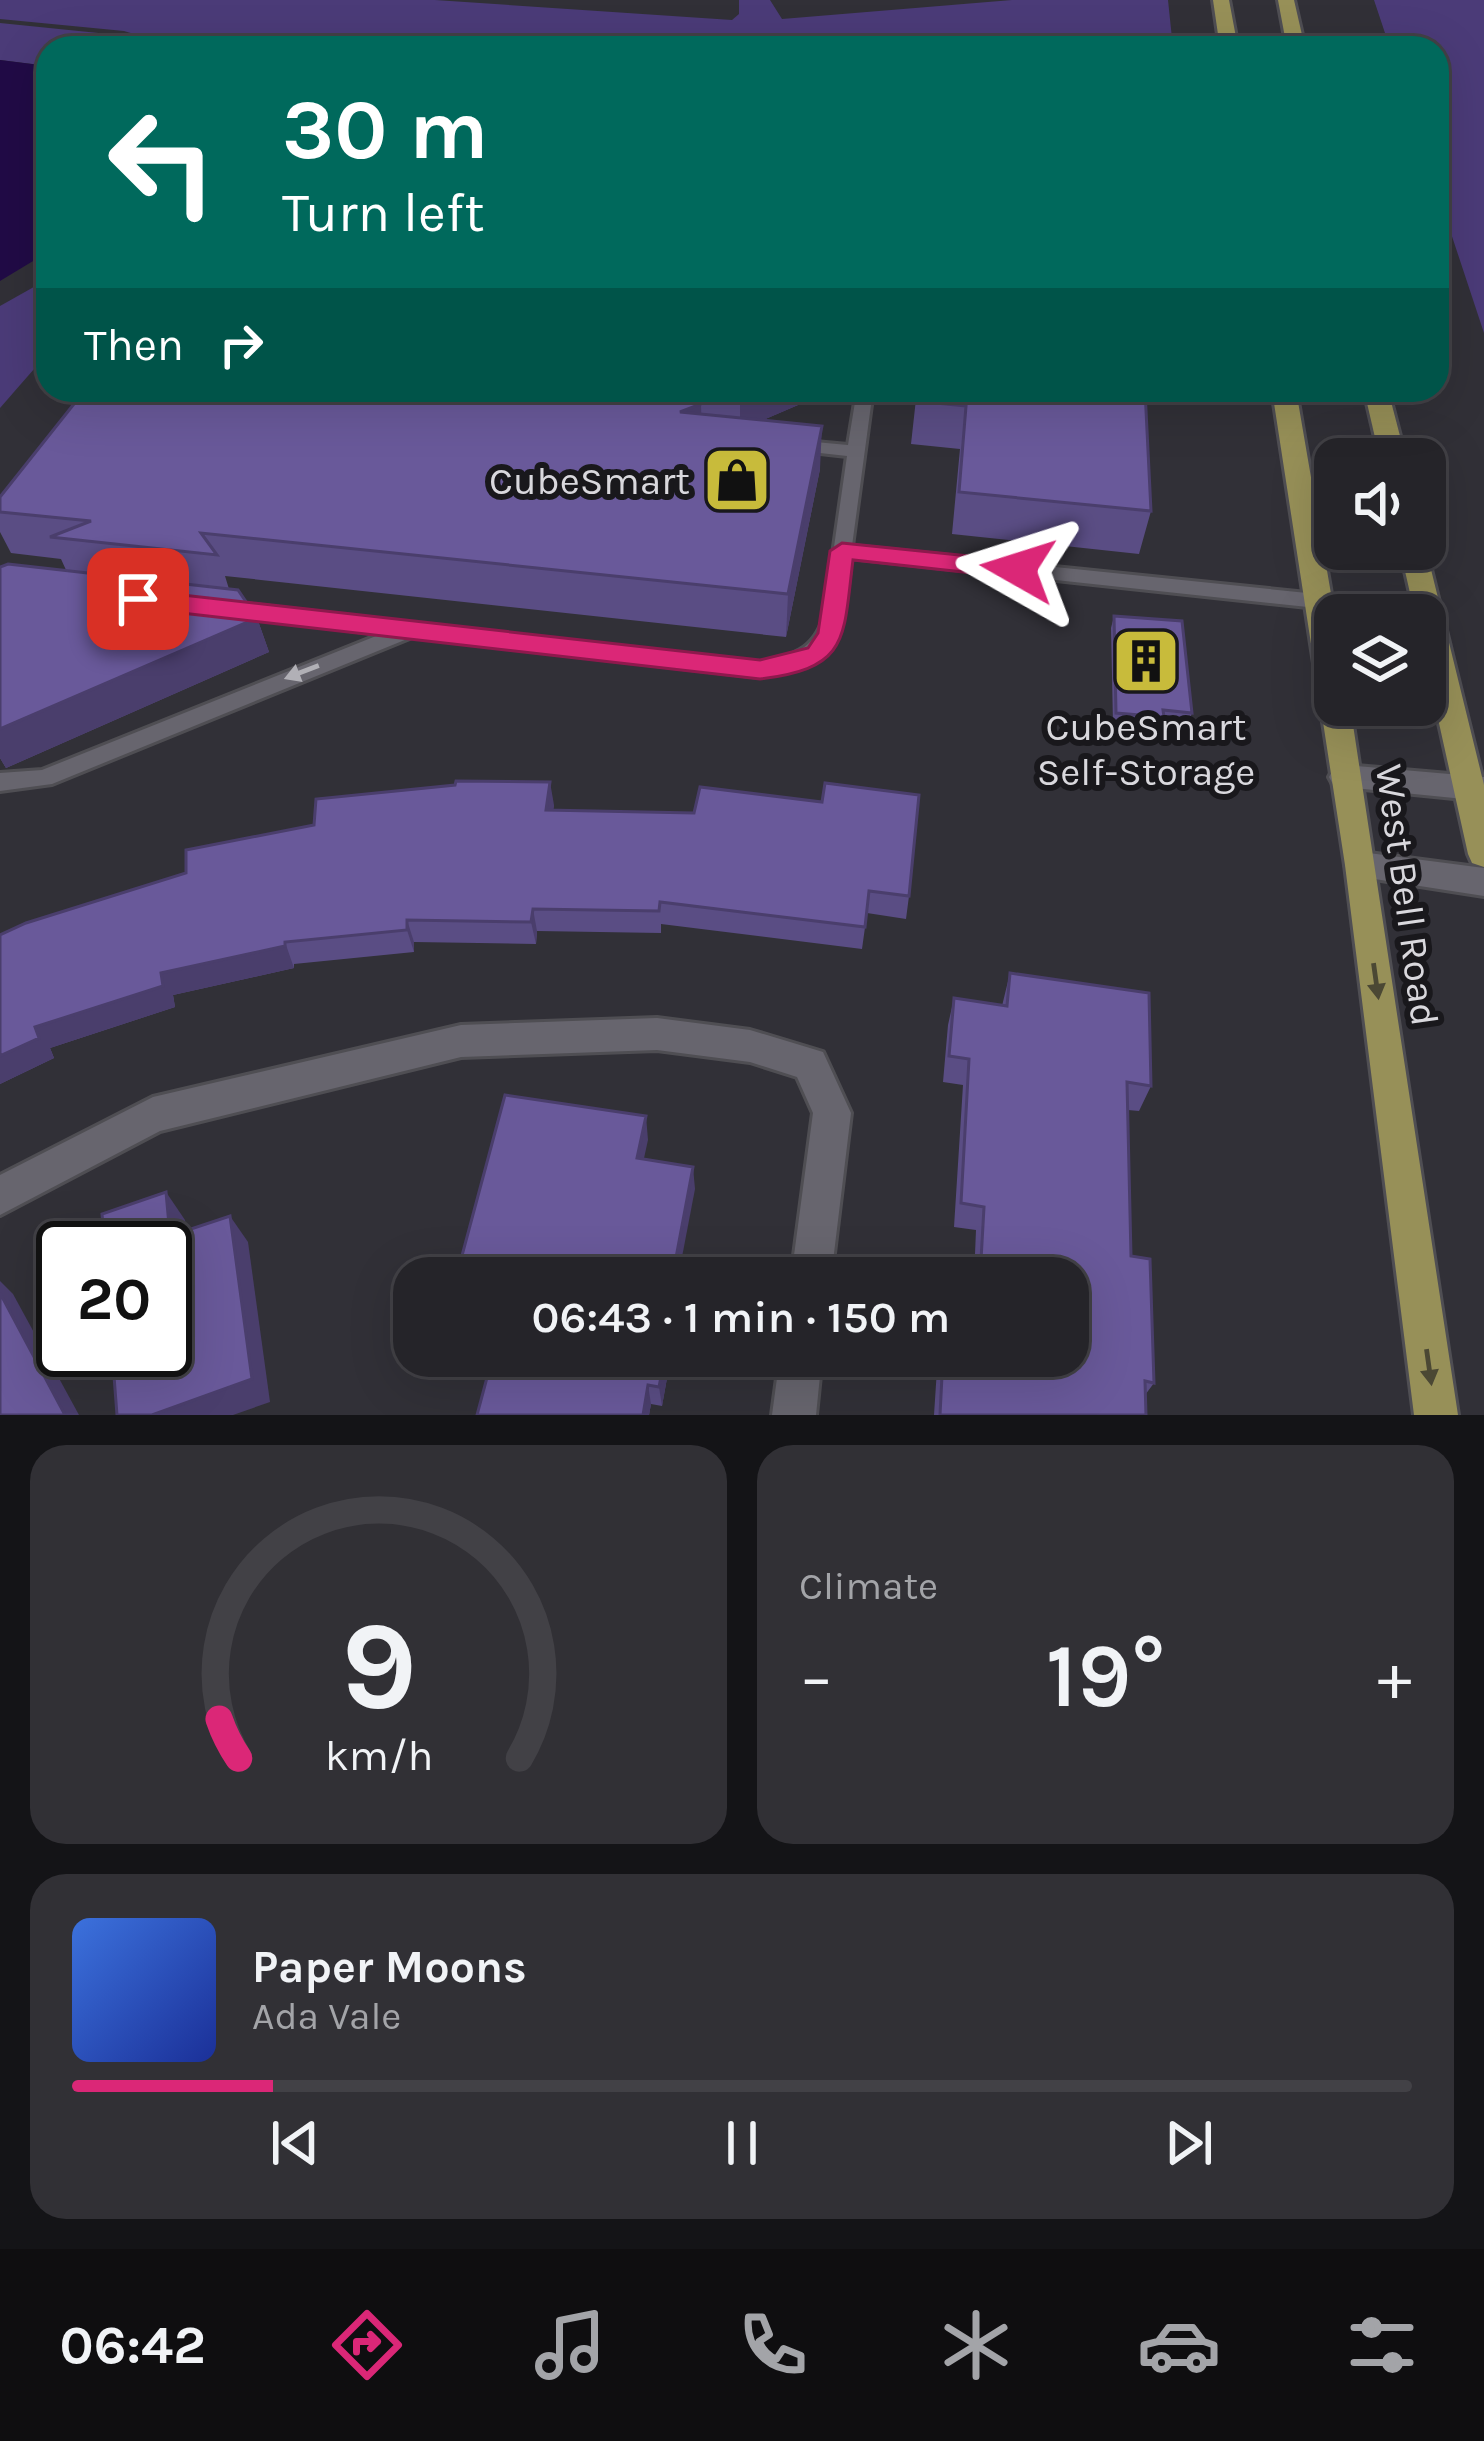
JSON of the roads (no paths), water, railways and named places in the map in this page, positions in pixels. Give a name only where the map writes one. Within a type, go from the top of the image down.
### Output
[{"type":"main road","points":[[1221,0],[1227,36]]},
{"type":"main road","points":[[1286,0],[1294,36]]},
{"type":"main road","name":"West Bell Road","points":[[1286,402],[1316,594]]},
{"type":"main road","points":[[1379,402],[1388,438]]},
{"type":"main road","name":"West Bell Road","points":[[1420,570],[1478,789],[1484,854]]},
{"type":"main road","name":"West Bell Road","points":[[1337,726],[1436,1415]]},
{"type":"street","points":[[1345,777],[1478,789]]},
{"type":"street","points":[[1360,865],[1484,882]]},
{"type":"street","points":[[0,1196],[153,1115],[461,1041],[656,1034],[750,1046],[810,1064],[832,1113],[814,1257]]},
{"type":"street","points":[[794,1415],[799,1377]]},
{"type":"lane","points":[[206,607],[760,670],[791,666],[817,655],[830,634],[863,402]]},
{"type":"lane","points":[[763,442],[857,451]]},
{"type":"lane","points":[[842,551],[1314,601]]},
{"type":"lane","points":[[0,782],[44,778],[411,630]]},
{"type":"place","name":"CubeSmart","points":[[737,480]]},
{"type":"place","name":"CubeSmart Self-Storage","points":[[1146,661]]}]
